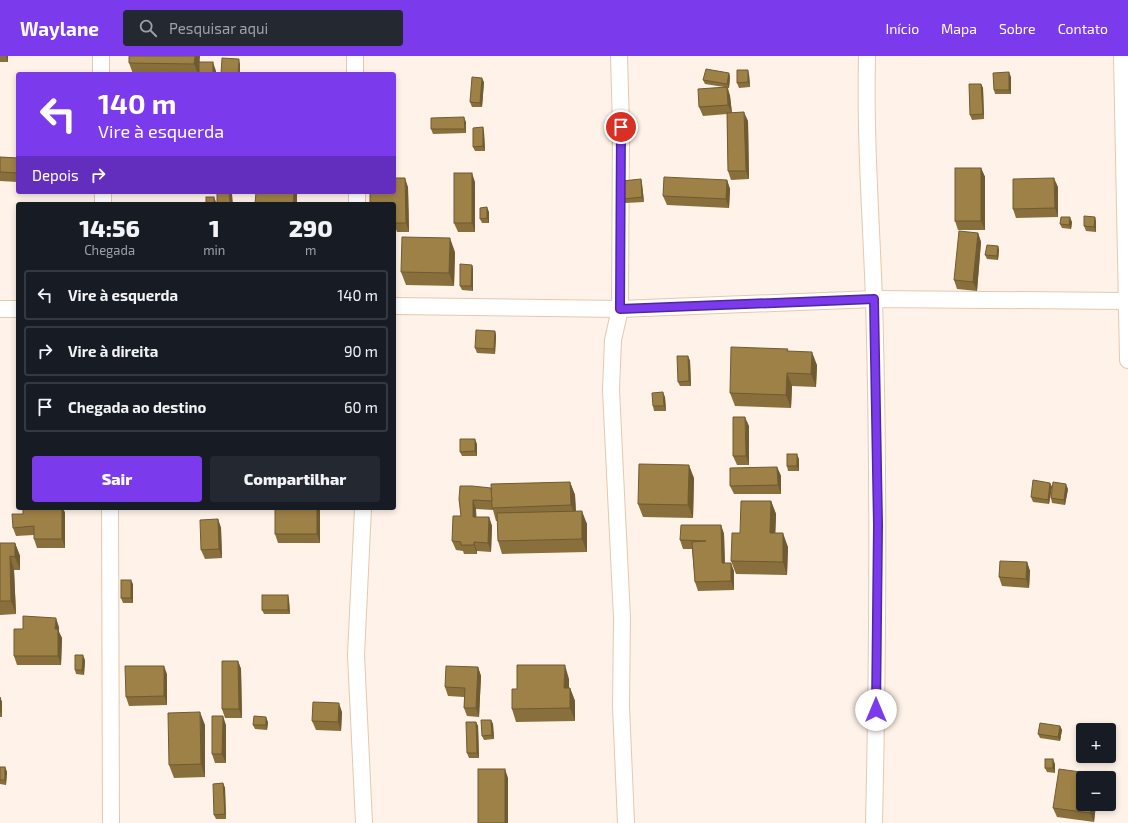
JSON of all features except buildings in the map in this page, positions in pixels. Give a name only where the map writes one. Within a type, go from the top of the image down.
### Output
[{"type":"street","points":[[101,56],[101,72]]},
{"type":"street","points":[[355,56],[355,72]]},
{"type":"street","points":[[619,56],[621,127],[620,309],[613,340],[611,390],[622,618],[621,706],[626,823]]},
{"type":"street","points":[[867,56],[866,99],[874,299],[878,525],[874,823]]},
{"type":"street","points":[[1122,56],[1128,360]]},
{"type":"street","points":[[396,306],[620,309],[874,299],[1127,301]]},
{"type":"street","points":[[0,310],[16,309]]},
{"type":"street","points":[[110,510],[111,823]]},
{"type":"street","points":[[363,510],[356,655],[364,823]]},
{"type":"route","points":[[621,127],[620,309],[874,299],[878,525],[876,710]]}]
